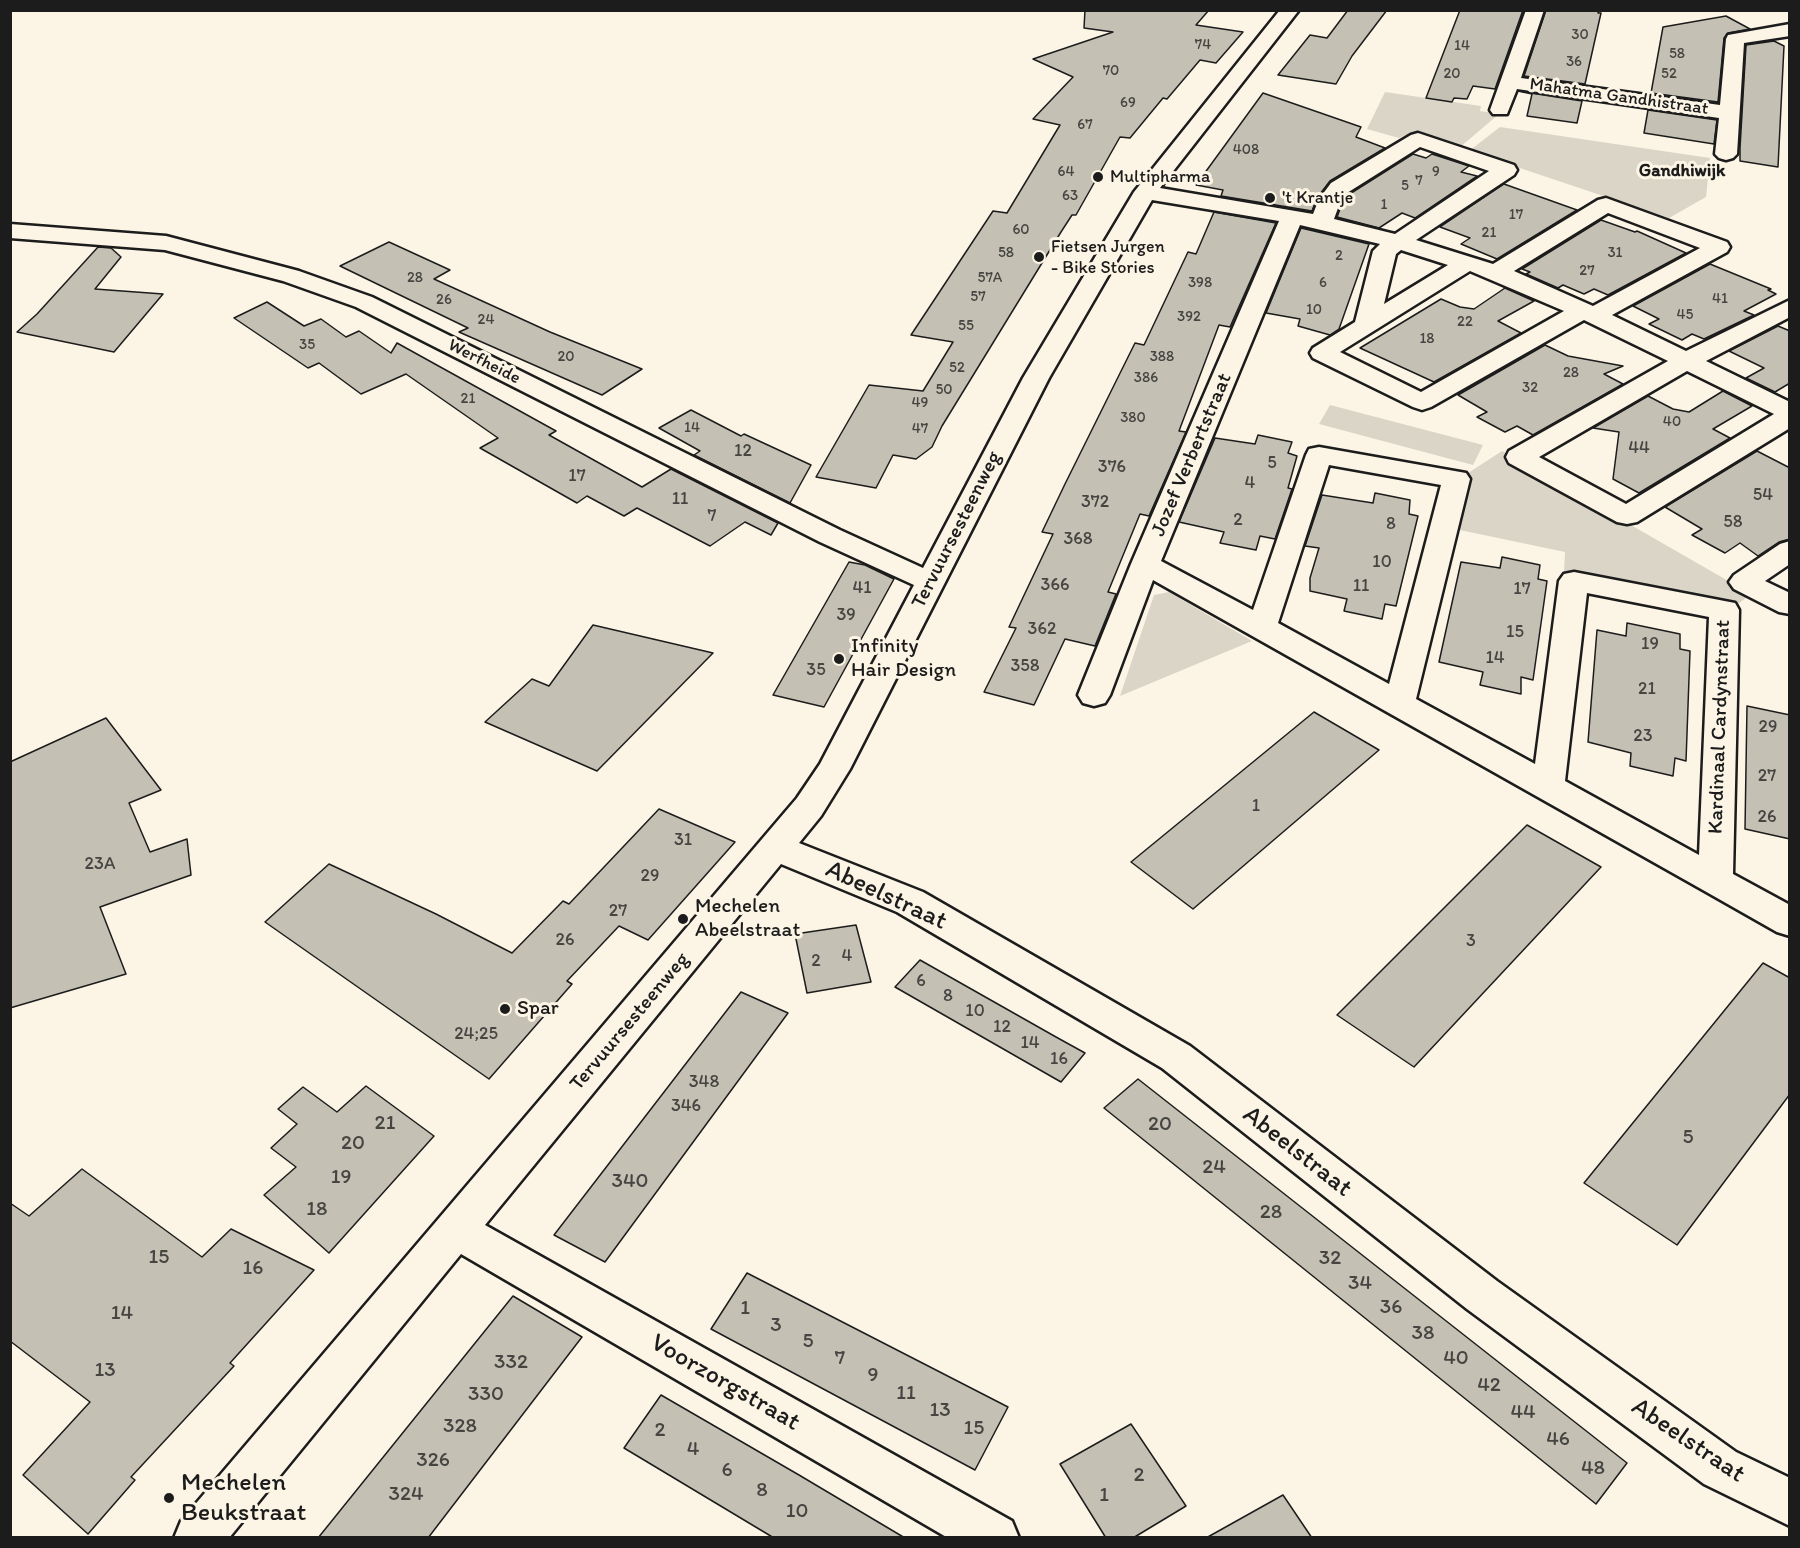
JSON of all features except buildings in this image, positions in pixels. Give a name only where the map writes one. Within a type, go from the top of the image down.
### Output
[{"type":"street","name":"Tervuursesteenweg","points":[[198,1538],[809,807],[834,769],[1036,378],[1145,192],[1290,10]]},
{"type":"street","name":"Mahatma Gandhistraat","points":[[1500,110],[1535,10]]},
{"type":"street","name":"Mahatma Gandhistraat","points":[[1726,154],[1735,39],[1790,30]]},
{"type":"street","name":"Mahatma Gandhistraat","points":[[1508,82],[1730,113]]},
{"type":"street","points":[[1321,223],[1330,200],[1339,188],[1418,139],[1506,170],[1385,251],[1366,327]]},
{"type":"street","points":[[1145,192],[1292,216],[1398,242],[1496,272],[1588,313],[1790,414]]},
{"type":"street","points":[[1467,263],[1322,353],[1422,402],[1588,313],[1719,247],[1606,205],[1496,272]]},
{"type":"street","name":"Jozef Verbertstraat","points":[[1094,695],[1145,564],[1292,216]]},
{"type":"street","name":"Werfheide","points":[[10,231],[166,243],[291,276],[364,302],[830,536],[895,567],[930,580]]},
{"type":"street","points":[[1790,307],[1687,361],[1519,457],[1627,516],[1790,414]]},
{"type":"street","points":[[1262,627],[1319,455],[1456,479],[1399,705]]},
{"type":"street","points":[[1790,550],[1744,582],[1790,605]]},
{"type":"street","points":[[1145,564],[1790,922]]},
{"type":"street","name":"Kardinaal Cardynstraat","points":[[1548,788],[1574,581],[1724,610],[1715,881]]},
{"type":"street","name":"Abeelstraat","points":[[777,848],[910,902],[1176,1057],[1482,1295],[1720,1468],[1790,1503]]},
{"type":"street","name":"Voorzorgstraat","points":[[455,1229],[995,1538]]},
{"type":"shaded area","points":[[1385,92],[1481,106],[1480,111],[1499,114],[1459,148],[1410,133],[1399,138],[1367,129]]},
{"type":"shaded area","points":[[1500,127],[1710,158],[1706,197],[1669,218],[1469,151]]},
{"type":"shaded area","points":[[1330,405],[1483,445],[1473,465],[1319,424]]},
{"type":"shaded area","points":[[1502,451],[1751,594],[1738,604],[1564,572],[1565,552],[1455,529],[1465,475]]},
{"type":"shaded area","points":[[1169,592],[1252,641],[1120,696],[1154,595]]},
{"type":"place","name":"Multipharma","points":[[1098,177]]},
{"type":"place","name":"'t Krantje","points":[[1270,198]]},
{"type":"place","name":"Fietsen Jurgen - Bike Stories","points":[[1039,257]]},
{"type":"place","name":"Infinity Hair Design","points":[[839,659]]},
{"type":"place","name":"Mechelen Abeelstraat","points":[[683,919]]},
{"type":"place","name":"Spar","points":[[505,1009]]},
{"type":"place","name":"Mechelen Beukstraat","points":[[169,1498]]},
{"type":"district","name":"Gandhiwijk","points":[[1682,171]]}]
